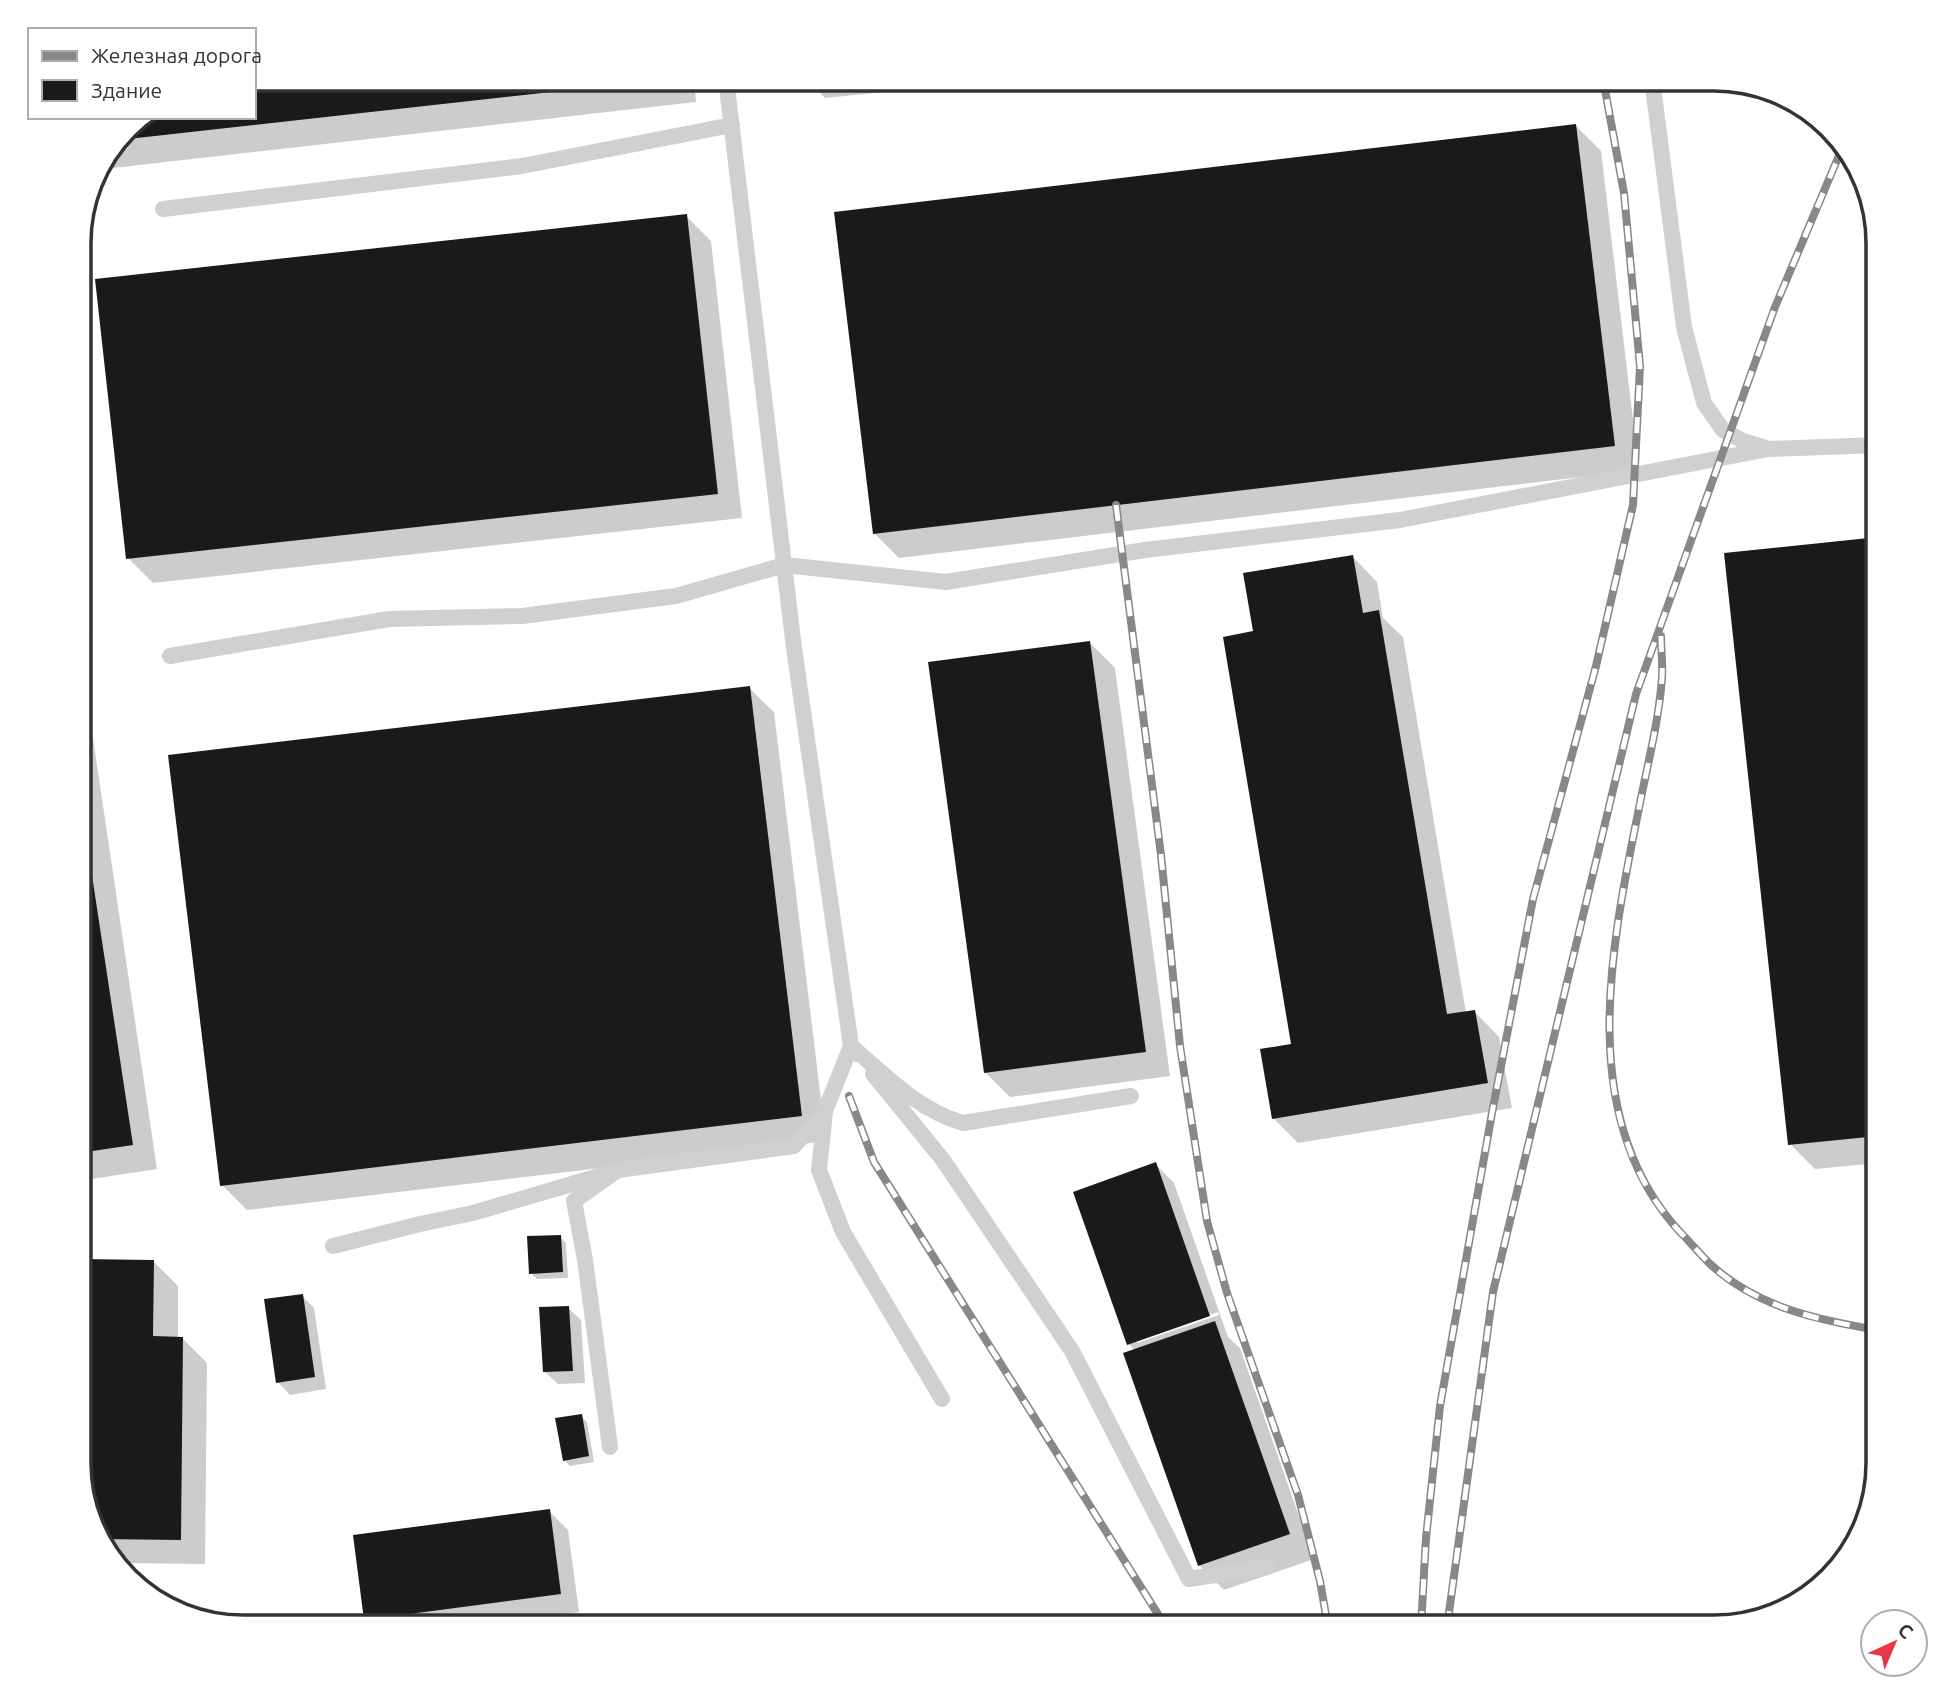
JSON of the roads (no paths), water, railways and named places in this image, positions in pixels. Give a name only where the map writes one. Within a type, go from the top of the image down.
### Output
[{"type":"lane","points":[[728,91],[784,565],[851,1046],[825,1111],[819,1170],[843,1232],[942,1399]]},
{"type":"lane","points":[[1654,91],[1684,327],[1703,403],[1723,430],[1743,441],[1768,449]]},
{"type":"lane","points":[[163,209],[522,166],[732,125]]},
{"type":"lane","points":[[170,656],[389,620],[522,616],[676,596],[784,565],[946,582],[1145,551],[1400,520],[1768,449],[1866,446]]},
{"type":"lane","points":[[851,1046],[918,1103],[940,1116],[963,1123],[1131,1096]]},
{"type":"lane","points":[[851,1046],[943,1160],[1072,1351],[1189,1579],[1267,1567]]},
{"type":"lane","points":[[333,1247],[473,1213],[618,1170],[794,1146],[825,1111]]},
{"type":"lane","points":[[610,1447],[585,1259],[574,1201],[618,1170]]},
{"type":"railway","points":[[1422,1615],[1426,1538],[1440,1406],[1492,1113],[1533,899],[1596,666],[1633,505],[1640,366],[1624,193],[1605,91]]},
{"type":"railway","points":[[1449,1615],[1493,1292],[1636,694],[1775,307],[1839,156]]},
{"type":"railway","points":[[1116,505],[1161,855],[1180,1046],[1207,1221],[1227,1293],[1298,1495],[1326,1615]]},
{"type":"railway","points":[[1661,636],[1659,708],[1620,908],[1613,966],[1610,1024],[1613,1080],[1624,1135],[1646,1186],[1680,1232],[1727,1278],[1747,1291],[1788,1309],[1832,1322],[1866,1328]]},
{"type":"railway","points":[[849,1096],[874,1162],[1158,1615]]}]
